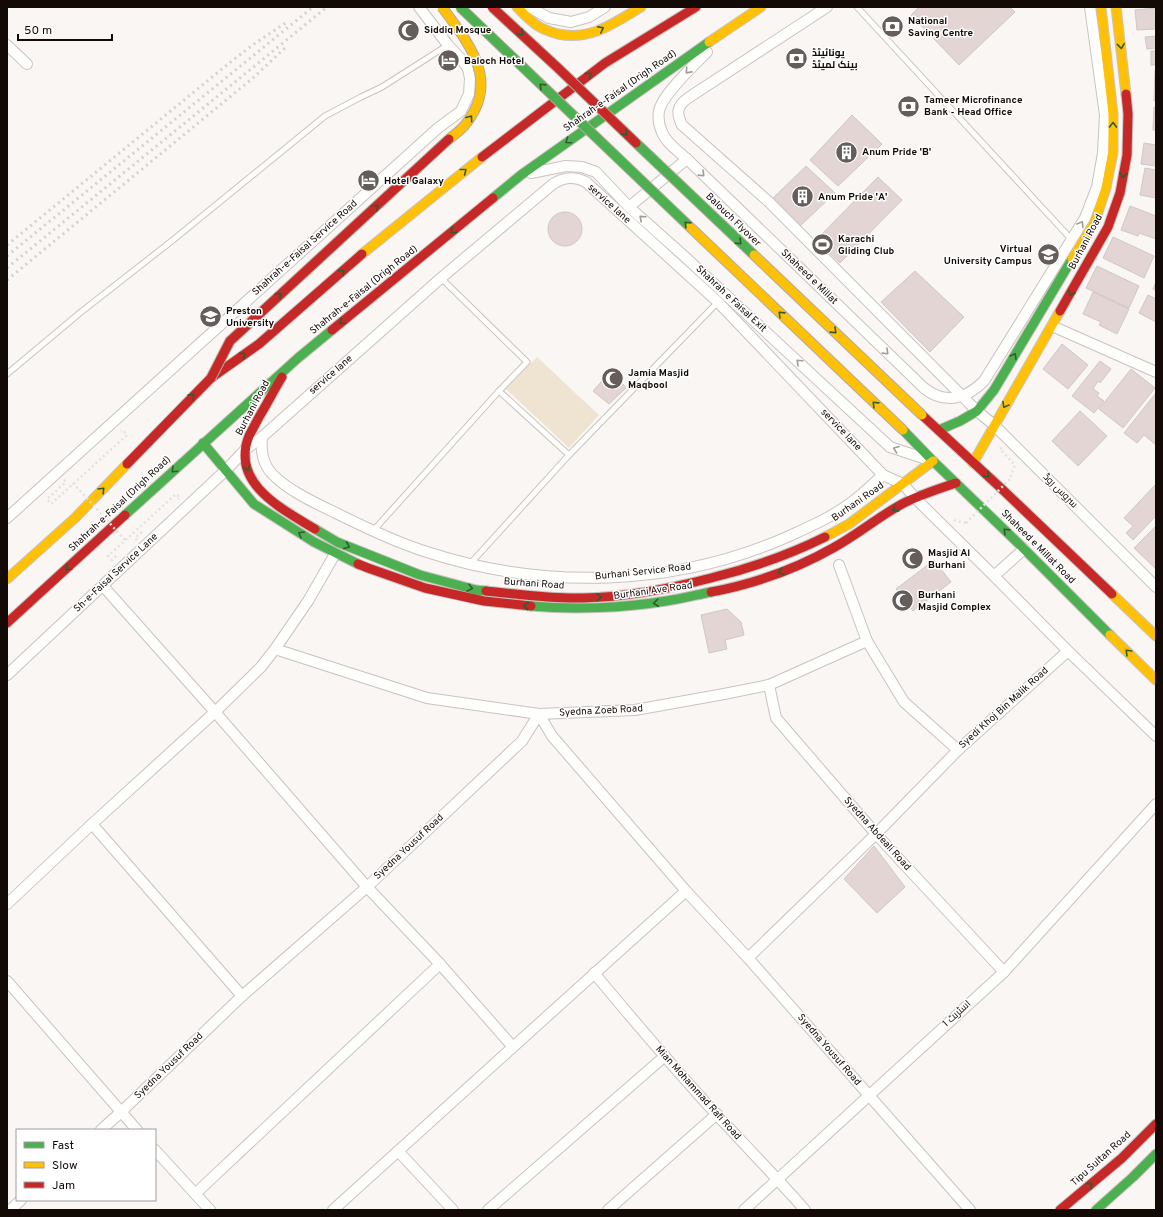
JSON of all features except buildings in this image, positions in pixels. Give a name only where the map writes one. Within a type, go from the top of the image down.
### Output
[{"type":"main road","points":[[211,378],[230,341],[465,125],[474,114],[480,100],[482,87],[481,71],[471,48],[442,7]]},
{"type":"main road","name":"Shaheed e Millat Road","points":[[460,7],[903,430],[1156,680]]},
{"type":"main road","name":"Balouch Flyover","points":[[492,7],[958,448]]},
{"type":"main road","points":[[516,7],[537,25],[547,31],[562,35],[575,36],[588,35],[599,31],[641,7]]},
{"type":"main road","name":"Shahrah-e-Faisal (Drigh Road)","points":[[7,579],[75,518],[211,378],[259,344],[368,249],[467,168],[604,63],[696,7]]},
{"type":"main road","name":"Shahrah-e-Faisal (Drigh Road)","points":[[7,623],[298,358],[521,175],[761,7]]},
{"type":"main road","name":"Burhani Road","points":[[939,430],[960,421],[977,411],[994,390],[1095,221],[1106,188],[1113,152],[1113,114],[1101,7]]},
{"type":"main road","name":"Burhani Road","points":[[973,463],[1108,227],[1120,192],[1127,155],[1128,114],[1116,7]]},
{"type":"main road","name":"Burhani Road","points":[[286,369],[249,436],[245,450],[247,470],[251,479],[263,494],[295,517],[337,542],[420,575],[469,588],[490,591],[545,597],[582,598],[617,596],[657,591],[747,569],[803,548],[849,524],[933,461]]},
{"type":"main road","points":[[203,444],[255,505],[335,554]]},
{"type":"main road","name":"Shaheed e Millat Road","points":[[958,448],[1156,636]]},
{"type":"main road","name":"Burhani Ave Road","points":[[335,554],[372,570],[414,585],[474,600],[545,607],[582,608],[660,603],[751,583],[785,571],[832,549],[915,498],[956,483]]},
{"type":"main road","points":[[1043,528],[1048,541],[1156,647]]},
{"type":"main road","points":[[1021,545],[1035,549],[1085,597]]},
{"type":"main road","name":"Tipu Sultan Road","points":[[1060,1210],[1122,1158],[1156,1124]]},
{"type":"main road","points":[[1096,1210],[1156,1154]]},
{"type":"street","name":"Shahrah-e-Faisal Service Road","points":[[7,518],[438,128],[461,111],[469,94],[470,78],[468,69],[419,7]]},
{"type":"street","points":[[530,7],[549,18],[571,22],[589,17],[604,7]]},
{"type":"street","points":[[827,7],[688,98],[680,107],[678,112],[679,118],[682,125],[769,202],[963,396],[973,391],[984,381],[1085,218],[1097,187],[1104,153],[1105,115],[1090,7]]},
{"type":"street","name":"Shaheed e Millat","points":[[735,24],[691,68],[665,99],[659,110],[658,123],[662,134],[673,147],[924,388],[939,398],[963,396]]},
{"type":"street","points":[[7,45],[27,64]]},
{"type":"street","points":[[629,207],[687,159]]},
{"type":"street","name":"Shahrah e Faisal Exit","points":[[521,175],[566,166],[582,166],[596,172],[629,207],[890,447],[933,461]]},
{"type":"street","name":"service lane","points":[[245,450],[441,278],[553,184],[566,178],[574,178],[586,182],[718,302],[883,475],[903,484],[915,498],[1068,651],[1156,736]]},
{"type":"street","points":[[1052,326],[1156,372]]},
{"type":"street","name":"سروس روڈ","points":[[963,396],[1156,587]]},
{"type":"street","name":"Burhani Service Road","points":[[262,436],[261,448],[266,466],[281,482],[315,502],[373,531],[428,552],[470,564],[538,575],[580,578],[613,578],[655,573],[695,567],[744,554],[801,531],[829,516],[852,502],[883,475]]},
{"type":"street","name":"Sh-e-Faisal Service Lane","points":[[7,676],[226,470],[245,450]]},
{"type":"street","points":[[994,576],[1021,545]]},
{"type":"street","points":[[7,904],[92,824],[216,712],[261,667],[308,601],[335,554]]},
{"type":"street","points":[[839,565],[867,641]]},
{"type":"street","points":[[103,586],[216,712],[366,887],[440,964],[513,1046]]},
{"type":"street","name":"Syedna Zoeb Road","points":[[275,649],[427,698],[539,714],[635,710],[769,685],[867,641]]},
{"type":"street","name":"Syedi Khoj Bin Malik Road","points":[[867,641],[904,702],[958,750],[1068,651]]},
{"type":"street","name":"Syedna Abdeali Road","points":[[769,685],[776,718],[876,834],[1004,972]]},
{"type":"street","name":"Syedna Yousuf Road","points":[[102,1129],[242,996],[366,887],[522,741],[539,714],[552,736],[686,891],[748,958],[970,1210]]},
{"type":"street","points":[[748,958],[876,834],[958,750]]},
{"type":"street","name":"اسٹریٹ 1","points":[[744,1210],[1004,972],[1156,804]]},
{"type":"street","points":[[92,824],[242,996]]},
{"type":"street","points":[[333,1210],[686,891]]},
{"type":"street","points":[[195,1194],[440,964]]},
{"type":"street","name":"Mian Mohammad Rafi Road","points":[[594,974],[665,1056],[805,1210]]},
{"type":"street","points":[[7,982],[136,1129]]},
{"type":"street","points":[[488,1210],[665,1056]]},
{"type":"street","points":[[608,1210],[717,1114]]},
{"type":"street","points":[[156,1151],[210,1210]]},
{"type":"street","points":[[398,1151],[453,1210]]},
{"type":"street","points":[[10,1210],[20,1201]]},
{"type":"lane","points":[[857,7],[1072,240]]},
{"type":"lane","points":[[7,374],[81,312],[173,240],[325,116],[382,87],[448,45]]},
{"type":"lane","points":[[373,531],[527,362],[441,278]]},
{"type":"lane","points":[[470,564],[570,455],[718,302]]},
{"type":"lane","points":[[499,391],[570,455]]},
{"type":"path","points":[[66,482],[47,499],[51,504],[127,435],[123,430],[117,436]]},
{"type":"path","points":[[951,517],[956,521],[966,523],[1010,479],[1015,465],[1000,449]]},
{"type":"path","points":[[73,484],[125,540]]},
{"type":"path","points":[[117,555],[112,560],[108,556],[176,494],[180,498],[174,502]]},
{"type":"path","points":[[135,538],[146,528]]},
{"type":"shaded area","points":[[537,357],[599,415],[569,448],[506,389]]},
{"type":"railway","points":[[7,256],[313,7]]},
{"type":"railway","points":[[7,268],[327,7]]},
{"type":"railway","points":[[7,245],[233,60],[287,22]]},
{"type":"railway","points":[[7,280],[253,78],[285,48]]},
{"type":"traffic: fast","points":[[460,7],[690,227]]},
{"type":"traffic: fast","points":[[493,198],[521,175],[709,42]]},
{"type":"traffic: fast","points":[[636,143],[754,255]]},
{"type":"traffic: fast","points":[[939,430],[960,421],[977,411],[994,390],[1072,259]]},
{"type":"traffic: fast","points":[[125,515],[298,358],[332,330]]},
{"type":"traffic: fast","points":[[903,430],[1110,635]]},
{"type":"traffic: fast","points":[[203,443],[254,504],[314,542],[358,564]]},
{"type":"traffic: fast","points":[[315,529],[337,542],[420,575],[476,590],[486,591]]},
{"type":"traffic: fast","points":[[531,606],[564,608],[616,607],[672,600],[711,592]]},
{"type":"traffic: fast","points":[[1096,1210],[1156,1154]]},
{"type":"traffic: slow","points":[[442,7],[471,49],[481,78],[480,93],[475,109],[465,125],[449,139]]},
{"type":"traffic: slow","points":[[517,7],[540,27],[548,31],[570,36],[592,33],[602,29],[641,7]]},
{"type":"traffic: slow","points":[[709,42],[761,7]]},
{"type":"traffic: slow","points":[[1072,259],[1095,221],[1106,188],[1113,152],[1113,114],[1101,7]]},
{"type":"traffic: slow","points":[[1116,7],[1126,94]]},
{"type":"traffic: slow","points":[[362,254],[482,157]]},
{"type":"traffic: slow","points":[[690,227],[903,430]]},
{"type":"traffic: slow","points":[[754,255],[922,415]]},
{"type":"traffic: slow","points":[[973,463],[1060,311]]},
{"type":"traffic: slow","points":[[825,537],[849,524],[933,461]]},
{"type":"traffic: slow","points":[[7,579],[75,518],[127,464]]},
{"type":"traffic: slow","points":[[1112,594],[1156,636]]},
{"type":"traffic: slow","points":[[1110,635],[1156,680]]},
{"type":"traffic: jam","points":[[492,7],[636,143]]},
{"type":"traffic: jam","points":[[482,157],[605,63],[696,7]]},
{"type":"traffic: jam","points":[[1060,311],[1108,227],[1120,193],[1127,155],[1128,114],[1126,94]]},
{"type":"traffic: jam","points":[[211,378],[230,341],[449,139]]},
{"type":"traffic: jam","points":[[332,330],[493,198]]},
{"type":"traffic: jam","points":[[127,464],[211,378],[259,344],[362,254]]},
{"type":"traffic: jam","points":[[282,377],[249,436],[245,453],[247,468],[253,481],[262,493],[288,513],[315,529]]},
{"type":"traffic: jam","points":[[922,415],[1112,594]]},
{"type":"traffic: jam","points":[[711,592],[743,585],[804,563],[842,543],[902,504],[956,483]]},
{"type":"traffic: jam","points":[[7,623],[125,515]]},
{"type":"traffic: jam","points":[[486,591],[558,598],[615,596],[647,592],[695,582],[741,570],[784,555],[825,537]]},
{"type":"traffic: jam","points":[[358,564],[425,588],[484,601],[531,606]]},
{"type":"traffic: jam","points":[[1060,1210],[1122,1158],[1156,1124]]},
{"type":"place","name":"National Saving Centre","points":[[893,27]]},
{"type":"place","name":"Siddiq Mosque","points":[[409,30]]},
{"type":"place","name":"یونائیٹڈ بینک لمیٹڈ","points":[[796,59]]},
{"type":"place","name":"Baloch Hotel","points":[[449,61]]},
{"type":"place","name":"Tameer Microfinance Bank - Head Office","points":[[908,106]]},
{"type":"place","name":"Anum Pride 'B'","points":[[846,152]]},
{"type":"place","name":"Hotel Galaxy","points":[[368,181]]},
{"type":"place","name":"Anum Pride 'A'","points":[[802,197]]},
{"type":"place","name":"Karachi Gliding Club","points":[[822,245]]},
{"type":"place","name":"Virtual University Campus","points":[[1048,255]]},
{"type":"place","name":"Preston University","points":[[210,317]]},
{"type":"place","name":"Jamia Masjid Maqbool","points":[[612,379]]},
{"type":"place","name":"Masjid Al Burhani","points":[[912,559]]},
{"type":"place","name":"Burhani Masjid Complex","points":[[903,601]]}]
